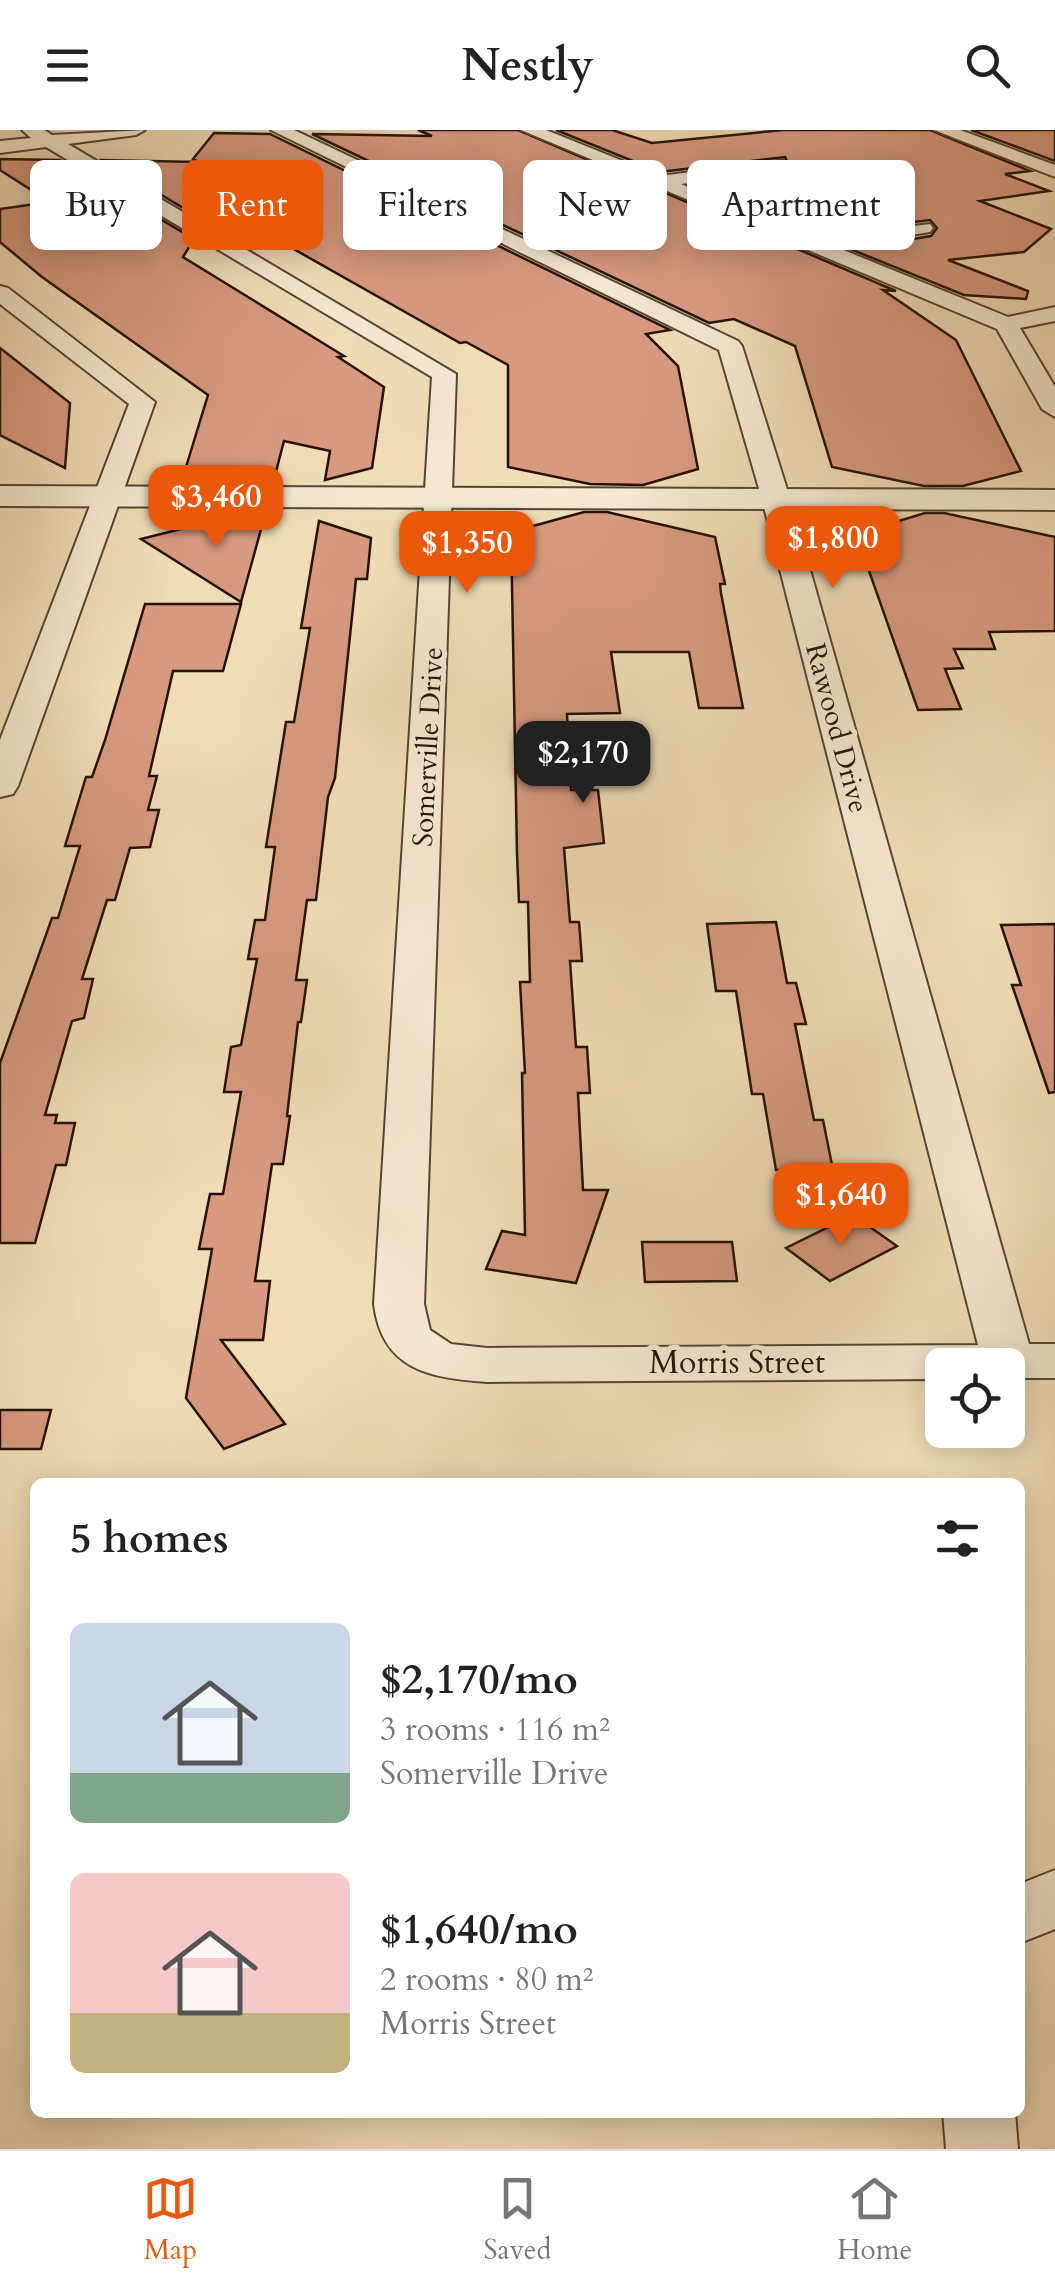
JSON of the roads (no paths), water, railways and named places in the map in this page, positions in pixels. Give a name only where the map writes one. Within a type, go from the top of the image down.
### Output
[{"type":"street","points":[[0,147],[40,135],[136,130]]},
{"type":"street","name":"Rawood Drive","points":[[280,130],[730,346],[1032,1361]]},
{"type":"street","points":[[530,130],[603,160]]},
{"type":"street","points":[[943,130],[1055,171]]},
{"type":"street","name":"Somerville Drive","points":[[40,135],[444,374],[399,1304],[400,1326],[408,1341],[421,1350]]},
{"type":"street","points":[[915,229],[924,228]]},
{"type":"street","points":[[825,250],[1006,324],[1055,314]]},
{"type":"street","points":[[0,293],[142,402],[0,786]]},
{"type":"street","points":[[1006,324],[1055,409]]},
{"type":"street","points":[[0,496],[1055,500]]},
{"type":"street","name":"Morris Street","points":[[421,1350],[442,1359],[487,1364],[1032,1361]]},
{"type":"street","points":[[1025,1913],[1055,1898]]},
{"type":"street","points":[[979,2118],[982,2149]]}]
